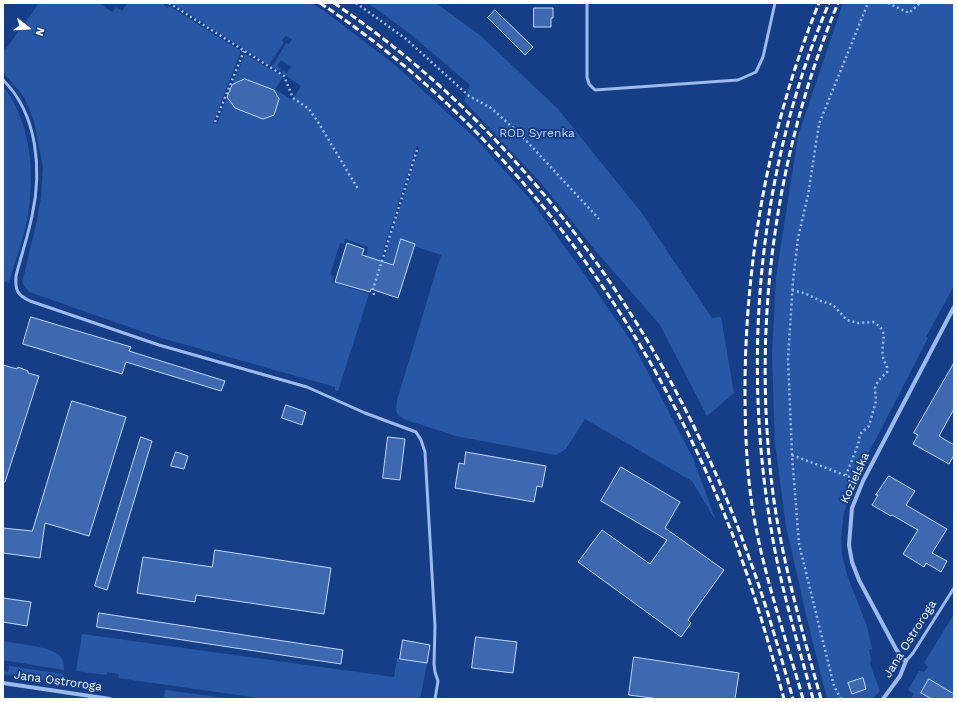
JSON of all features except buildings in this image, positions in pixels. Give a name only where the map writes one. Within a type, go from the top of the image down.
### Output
[{"type":"street","name":"Kozielska","points":[[906,661],[896,649],[859,580],[852,562],[849,545],[852,508],[862,481],[954,307]]},
{"type":"street","name":"Jana Ostroroga","points":[[883,699],[900,676],[906,661]]},
{"type":"street","name":"Jana Ostroroga","points":[[3,683],[110,699]]},
{"type":"lane","points":[[587,3],[587,77],[589,84],[595,90],[738,80],[756,72],[763,57],[776,3]]},
{"type":"lane","points":[[3,80],[9,86],[25,113],[30,127],[36,155],[36,187],[34,205],[16,276],[15,285],[18,293],[30,301],[159,344],[307,387],[365,413],[416,432],[421,440],[425,452],[435,626],[434,664],[438,681],[435,699]]},
{"type":"lane","name":"Jana Ostroroga","points":[[906,661],[913,653],[954,588]]},
{"type":"path","points":[[168,3],[284,76],[293,98],[308,109],[315,118],[358,190]]},
{"type":"path","points":[[356,3],[406,39],[469,96],[491,108],[520,134],[599,219]]},
{"type":"path","points":[[841,699],[834,686],[799,544],[792,455],[788,359],[792,290],[798,238],[808,195],[819,124],[868,3]]},
{"type":"path","points":[[888,3],[909,13],[920,3]]},
{"type":"path","points":[[215,122],[244,51]]},
{"type":"path","points":[[374,296],[373,289],[417,150]]},
{"type":"path","points":[[792,290],[804,293],[821,302],[833,305],[847,320],[858,323],[867,321],[873,322],[882,329],[884,334],[883,356],[887,364],[887,372],[878,381],[875,388],[876,401],[869,426],[860,434],[858,445],[846,475]]},
{"type":"path","points":[[792,455],[862,481]]},
{"type":"green space","points":[[39,3],[99,3],[112,12],[116,7],[122,11],[128,3],[162,3],[167,8],[169,6],[241,51],[213,123],[217,124],[227,97],[235,108],[263,119],[279,99],[274,90],[245,79],[232,85],[245,54],[283,77],[275,89],[292,100],[301,86],[282,73],[283,71],[287,73],[291,67],[281,60],[277,66],[281,69],[279,71],[272,67],[286,43],[289,44],[292,39],[286,36],[282,40],[284,42],[269,65],[172,3],[311,3],[324,11],[395,65],[475,138],[529,198],[578,265],[633,344],[693,458],[716,521],[692,481],[585,419],[566,449],[556,455],[456,436],[406,420],[399,416],[396,411],[397,400],[441,255],[414,246],[415,244],[401,239],[386,287],[379,285],[385,262],[383,261],[419,149],[417,145],[380,261],[366,256],[368,247],[345,239],[344,244],[340,243],[330,275],[334,276],[332,282],[369,294],[338,391],[335,390],[335,387],[158,337],[29,292],[23,284],[23,279],[37,220],[41,197],[43,167],[34,121],[24,97],[3,72],[3,53]]},
{"type":"green space","name":"ROD Syrenka","points":[[368,3],[436,3],[481,36],[558,109],[641,212],[712,318],[721,317],[734,393],[707,416],[660,325],[595,250],[541,183],[464,101],[470,85],[409,33]]},
{"type":"green space","points":[[843,3],[954,3],[954,286],[926,337],[928,338],[861,468],[844,512],[841,538],[842,555],[847,575],[867,626],[872,649],[869,650],[871,659],[870,664],[880,691],[872,699],[827,699],[786,526],[775,444],[772,355],[776,277],[798,136]]},
{"type":"green space","points":[[3,87],[14,102],[25,130],[31,179],[28,215],[22,241],[9,283],[3,281]]},
{"type":"green space","points":[[954,614],[954,694],[929,679],[932,699],[910,699],[914,694],[908,690],[919,671],[924,672],[928,667],[924,663]]},
{"type":"green space","points":[[82,634],[394,677],[397,658],[427,663],[420,699],[265,699],[118,678],[119,674],[107,672],[106,675],[76,671]]},
{"type":"green space","points":[[3,641],[48,649],[59,655],[64,670],[3,660]]},
{"type":"green space","points":[[9,666],[63,674],[63,677],[58,682],[3,674],[3,671],[8,672]]},
{"type":"green space","points":[[166,690],[232,699],[164,698]]},
{"type":"railway","points":[[320,3],[388,52],[451,107],[509,167],[563,232],[612,300],[656,372],[694,446],[728,523],[752,588],[784,699]]},
{"type":"railway","points":[[334,3],[404,55],[469,113],[528,176],[583,244],[633,317],[677,393],[715,471],[754,570],[772,625],[793,699]]},
{"type":"railway","points":[[803,699],[774,603],[756,530],[752,505],[747,460],[745,384],[746,335],[756,238],[774,142],[802,48],[819,3]]},
{"type":"railway","points":[[813,699],[783,589],[770,522],[762,457],[758,391],[758,324],[763,258],[773,193],[787,128],[806,65],[829,3]]},
{"type":"railway","points":[[821,699],[794,601],[778,526],[767,438],[765,374],[767,311],[773,248],[783,185],[797,123],[816,62],[838,3]]}]
